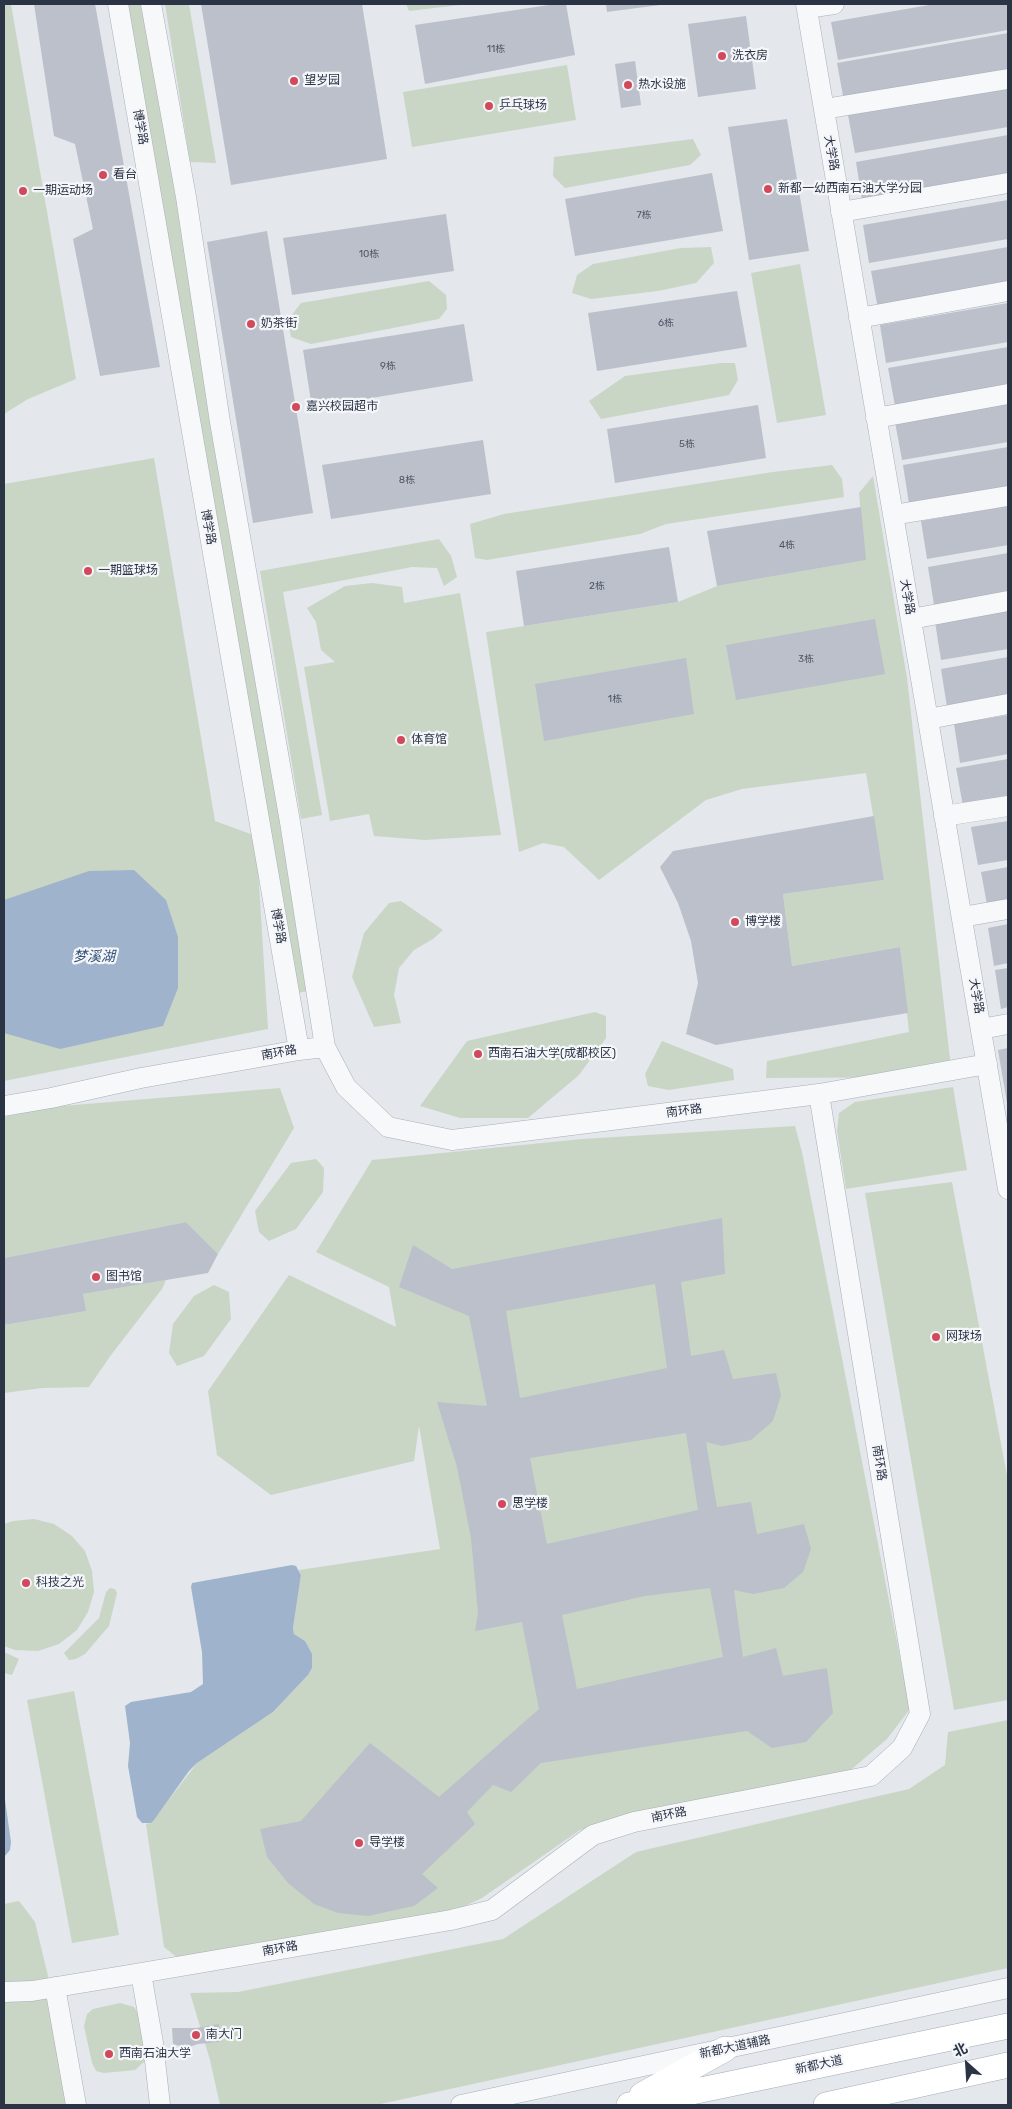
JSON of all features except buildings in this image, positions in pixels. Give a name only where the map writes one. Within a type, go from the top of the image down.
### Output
[{"type":"main road","name":"新都大道","points":[[630,2105],[1008,2026]]},
{"type":"main road","points":[[622,2105],[725,2050]]},
{"type":"main road","points":[[826,2105],[1008,2065]]},
{"type":"street","name":"博学路","points":[[118,4],[299,1050]]},
{"type":"street","points":[[151,4],[186,197],[220,422],[290,822],[325,1047]]},
{"type":"street","points":[[806,6],[834,4]]},
{"type":"street","name":"大学路","points":[[806,6],[1008,1189]]},
{"type":"street","points":[[824,109],[1008,79]]},
{"type":"street","points":[[841,212],[1008,183]]},
{"type":"street","points":[[859,318],[1008,291]]},
{"type":"street","points":[[876,418],[1008,394]]},
{"type":"street","points":[[893,515],[1008,496]]},
{"type":"street","points":[[911,618],[1008,601]]},
{"type":"street","points":[[928,719],[1008,704]]},
{"type":"street","points":[[944,816],[1008,806]]},
{"type":"street","points":[[962,917],[1008,909]]},
{"type":"street","points":[[982,1029],[1008,1024]]},
{"type":"street","name":"南环路","points":[[4,1106],[51,1098],[142,1078],[325,1047],[346,1087],[388,1127],[452,1140],[819,1094],[920,1714],[902,1748],[871,1776],[634,1822],[592,1836],[492,1910],[452,1920],[141,1973],[32,1991],[4,1992]]},
{"type":"street","points":[[819,1094],[987,1064]]},
{"type":"street","points":[[141,1973],[153,2043],[160,2105]]},
{"type":"street","points":[[55,1987],[76,2105]]},
{"type":"street","name":"新都大道辅路","points":[[461,2105],[1008,1988]]},
{"type":"green space","name":"一期运动场","points":[[4,4],[11,4],[76,379],[28,399],[4,414]]},
{"type":"green space","points":[[119,4],[147,4],[315,990],[291,994]]},
{"type":"green space","points":[[165,4],[189,4],[216,163],[190,162]]},
{"type":"green space","points":[[406,4],[469,4],[409,11]]},
{"type":"green space","name":"乒乓球场","points":[[567,65],[576,120],[412,147],[403,92]]},
{"type":"green space","points":[[693,139],[701,155],[690,165],[565,188],[553,176],[554,157]]},
{"type":"green space","points":[[711,247],[714,263],[696,283],[658,291],[591,299],[572,293],[577,275],[593,264],[681,248]]},
{"type":"green space","points":[[800,264],[826,415],[777,423],[751,273]]},
{"type":"green space","points":[[429,281],[446,295],[447,309],[439,319],[311,344],[291,337],[288,320],[301,303]]},
{"type":"green space","points":[[721,363],[735,363],[738,380],[729,395],[601,419],[589,401],[625,376]]},
{"type":"green space","points":[[154,458],[215,821],[256,836],[268,1029],[4,1081],[4,484]]},
{"type":"green space","points":[[832,465],[842,479],[844,497],[666,524],[640,534],[487,560],[475,558],[470,524],[504,514],[773,472]]},
{"type":"green space","points":[[873,476],[907,678],[952,1077],[766,1078],[767,1061],[909,1032],[900,947],[792,966],[783,894],[884,880],[866,773],[742,789],[706,800],[599,880],[564,847],[543,843],[519,852],[486,632],[678,602],[717,586],[865,560],[859,493]]},
{"type":"green space","points":[[439,539],[451,556],[457,577],[444,586],[437,568],[412,567],[283,592],[322,815],[301,819],[260,571]]},
{"type":"green space","name":"体育馆","points":[[372,583],[402,587],[404,603],[460,593],[501,835],[425,840],[374,836],[369,814],[330,821],[304,667],[335,662],[321,650],[316,622],[307,608],[345,586]]},
{"type":"green space","points":[[401,901],[443,930],[433,939],[414,950],[399,968],[394,995],[401,1023],[374,1027],[352,977],[364,933],[389,903]]},
{"type":"green space","points":[[595,1012],[606,1016],[606,1038],[579,1075],[528,1118],[460,1118],[420,1106],[467,1041]]},
{"type":"green space","points":[[662,1041],[733,1069],[734,1080],[669,1090],[648,1086],[645,1074]]},
{"type":"green space","points":[[953,1087],[967,1170],[846,1189],[837,1131],[839,1113],[855,1102]]},
{"type":"green space","points":[[280,1088],[294,1128],[218,1254],[186,1222],[4,1258],[4,1117],[50,1107]]},
{"type":"green space","points":[[795,1126],[802,1152],[910,1709],[887,1739],[846,1774],[580,1830],[482,1898],[448,1914],[184,1963],[164,1947],[146,1824],[151,1823],[197,1763],[273,1712],[308,1675],[312,1668],[305,1641],[294,1634],[293,1628],[301,1575],[299,1570],[440,1549],[419,1426],[414,1461],[271,1495],[217,1455],[208,1391],[289,1275],[396,1327],[389,1287],[316,1252],[372,1160],[582,1139]]},
{"type":"green space","points":[[316,1159],[324,1168],[323,1192],[296,1229],[269,1241],[259,1232],[255,1211],[291,1163]]},
{"type":"green space","name":"网球场","points":[[952,1182],[1008,1481],[1008,1700],[954,1710],[865,1193]]},
{"type":"green space","points":[[166,1280],[162,1289],[89,1387],[42,1388],[4,1393],[4,1325],[85,1311],[83,1294]]},
{"type":"green space","points":[[214,1285],[229,1292],[231,1319],[204,1356],[177,1366],[169,1353],[173,1324],[194,1296]]},
{"type":"green space","points":[[34,1519],[54,1524],[72,1536],[85,1551],[92,1571],[94,1592],[88,1612],[77,1630],[59,1644],[38,1651],[15,1650],[4,1646],[4,1524]]},
{"type":"green space","points":[[110,1588],[115,1589],[117,1593],[109,1626],[85,1654],[76,1659],[69,1660],[64,1653],[99,1618],[106,1592]]},
{"type":"green space","points":[[4,1652],[19,1659],[12,1675],[4,1673]]},
{"type":"green space","points":[[74,1691],[119,1935],[72,1943],[27,1700]]},
{"type":"green space","points":[[1008,1720],[1008,1968],[376,2105],[220,2105],[210,2060],[190,1993],[238,1992],[503,1939],[636,1852],[909,1789],[945,1765],[948,1732]]},
{"type":"green space","points":[[19,1901],[35,1922],[59,2022],[73,2105],[4,2105],[4,1904]]},
{"type":"green space","points":[[120,2003],[134,2007],[138,2013],[146,2055],[144,2062],[135,2070],[104,2073],[96,2071],[92,2063],[84,2026],[87,2014],[93,2009]]},
{"type":"water","name":"梦溪湖","points":[[134,870],[166,900],[178,937],[178,988],[163,1026],[60,1049],[4,1033],[4,900],[89,871]]},
{"type":"water","points":[[292,1565],[296,1566],[301,1575],[293,1628],[294,1634],[305,1641],[312,1654],[312,1668],[308,1675],[273,1712],[197,1763],[189,1771],[154,1820],[151,1823],[142,1823],[137,1817],[128,1766],[130,1743],[125,1706],[131,1702],[191,1692],[203,1684],[202,1652],[191,1587],[192,1583]]},
{"type":"water","points":[[4,1793],[11,1842],[10,1850],[4,1857]]},
{"type":"place","name":"洗衣房","points":[[722,56]]},
{"type":"place","name":"望岁园","points":[[294,81]]},
{"type":"place","name":"热水设施","points":[[628,85]]},
{"type":"place","name":"乒乓球场","points":[[489,106]]},
{"type":"place","name":"看台","points":[[103,175]]},
{"type":"place","name":"新都一幼西南石油大学分园","points":[[768,189]]},
{"type":"place","name":"一期运动场","points":[[23,191]]},
{"type":"place","name":"奶茶街","points":[[251,324]]},
{"type":"place","name":"嘉兴校园超市","points":[[296,407]]},
{"type":"place","name":"一期篮球场","points":[[88,571]]},
{"type":"place","name":"体育馆","points":[[401,740]]},
{"type":"place","name":"博学楼","points":[[735,922]]},
{"type":"place","name":"西南石油大学(成都校区)","points":[[478,1054]]},
{"type":"place","name":"图书馆","points":[[96,1277]]},
{"type":"place","name":"网球场","points":[[936,1337]]},
{"type":"place","name":"思学楼","points":[[502,1504]]},
{"type":"place","name":"科技之光","points":[[26,1583]]},
{"type":"place","name":"导学楼","points":[[359,1843]]},
{"type":"place","name":"南大门","points":[[196,2035]]},
{"type":"place","name":"西南石油大学","points":[[109,2054]]}]
